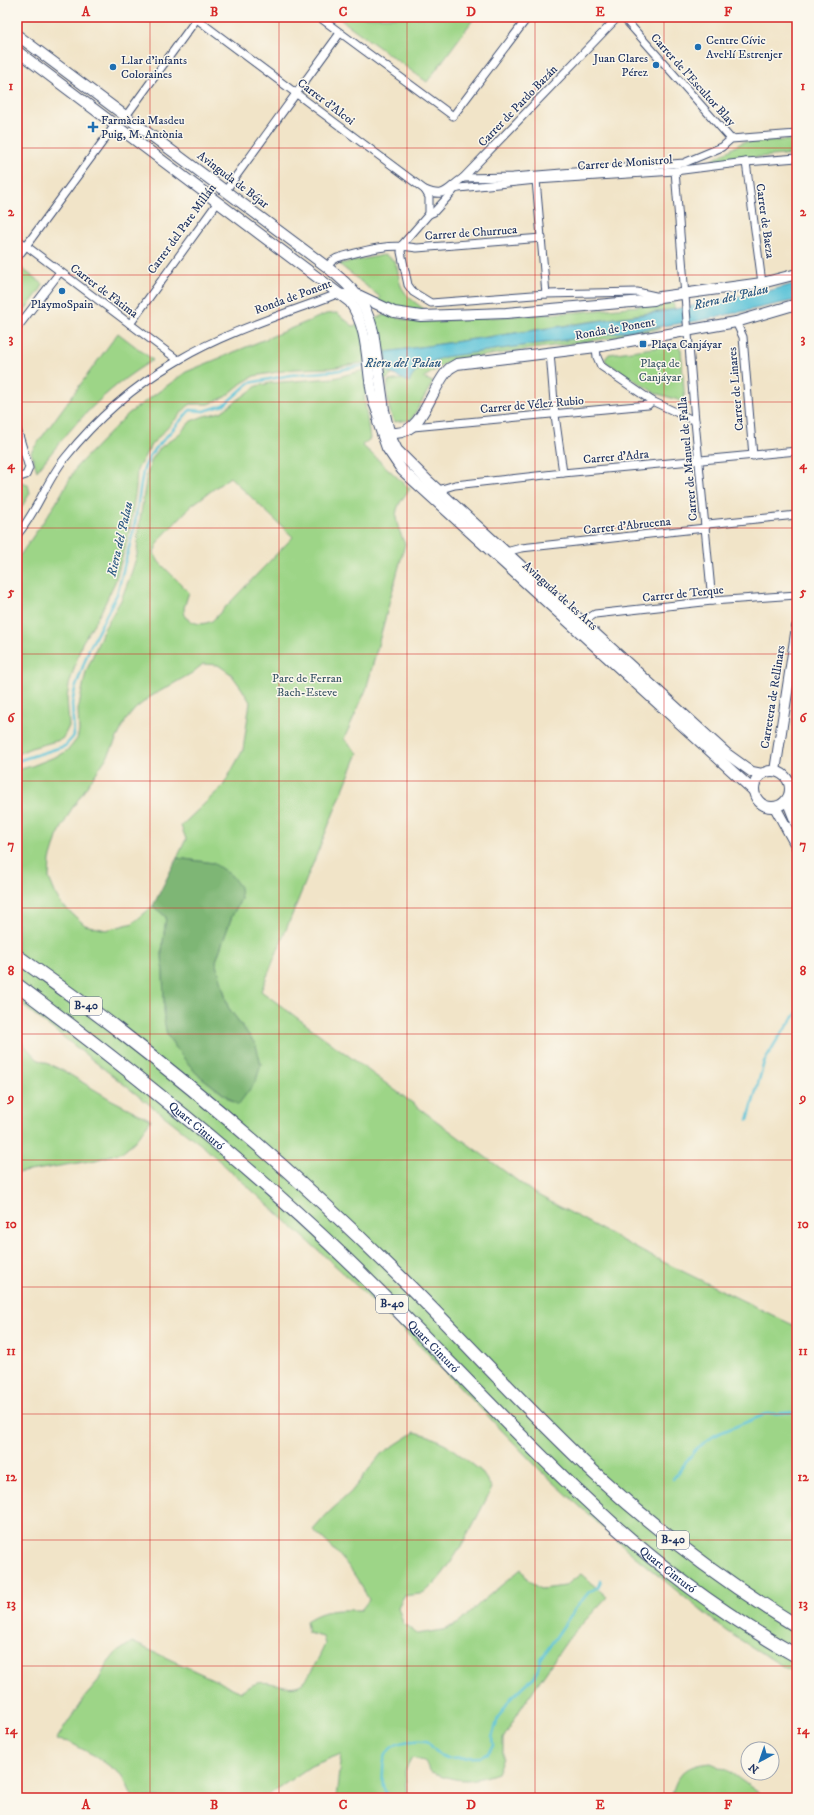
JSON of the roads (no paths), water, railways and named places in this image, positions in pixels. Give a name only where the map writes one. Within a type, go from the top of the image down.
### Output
[{"type":"highway","name":"Quart Cinturó","points":[[17,956],[118,1030],[224,1115],[269,1155],[394,1271],[556,1436],[598,1476],[654,1524],[726,1579],[773,1608],[797,1626]]},
{"type":"highway","name":"Quart Cinturó","points":[[17,985],[141,1079],[255,1174],[344,1257],[579,1492],[649,1555],[756,1636],[797,1656]]},
{"type":"highway","points":[[773,1608],[797,1619]]},
{"type":"highway","points":[[756,1636],[797,1666]]},
{"type":"main road","name":"Avinguda de Béjar","points":[[17,35],[226,190],[318,261]]},
{"type":"main road","name":"Avinguda de Béjar","points":[[19,56],[115,125],[340,293],[350,302],[369,331]]},
{"type":"main road","name":"Carrer del Pare Millán","points":[[218,202],[226,190]]},
{"type":"main road","name":"Avinguda de Béjar","points":[[269,241],[290,249],[307,262],[318,261],[330,264],[358,295],[369,316],[369,331]]},
{"type":"main road","name":"Ronda de Ponent","points":[[358,295],[394,312],[421,316],[506,313],[654,300],[660,297],[762,283],[797,274]]},
{"type":"main road","name":"Ronda de Ponent","points":[[401,431],[449,368],[457,364],[596,347],[688,329],[736,322],[797,304]]},
{"type":"main road","points":[[369,331],[376,390],[374,403],[379,412],[383,426],[401,431]]},
{"type":"main road","points":[[376,390],[401,431],[399,442],[402,455]]},
{"type":"main road","name":"Avinguda de les Arts","points":[[374,403],[380,430],[387,448],[402,470],[727,754],[752,772],[762,774]]},
{"type":"main road","name":"Avinguda de les Arts","points":[[401,431],[392,443],[402,455],[506,552],[579,625],[754,791]]},
{"type":"main road","name":"Carretera de Rellinars","points":[[775,771],[797,627]]},
{"type":"main road","points":[[775,771],[783,774],[788,781],[790,793],[786,800],[775,807],[765,806],[758,800],[754,791],[756,781],[762,774],[775,771]]},
{"type":"main road","points":[[786,800],[797,825]]},
{"type":"main road","points":[[775,807],[797,847]]},
{"type":"street","points":[[319,17],[453,116],[528,17]]},
{"type":"street","name":"Carrer de Pardo Bazán","points":[[425,190],[439,194],[444,193],[463,178],[618,17]]},
{"type":"street","name":"Carrer de l'Escultor Blay","points":[[623,17],[731,139]]},
{"type":"street","points":[[126,116],[196,18]]},
{"type":"street","name":"Carrer d'Alcoi","points":[[196,18],[425,190]]},
{"type":"street","name":"Carrer del Pare Millán","points":[[226,190],[340,33]]},
{"type":"street","points":[[17,258],[115,125]]},
{"type":"street","name":"Carrer de Monistrol","points":[[463,178],[513,176],[684,163],[722,147],[731,139],[797,134]]},
{"type":"street","name":"Carrer de Monistrol","points":[[429,214],[434,212],[455,190],[536,180],[675,171],[746,162],[797,158]]},
{"type":"street","name":"Carrer de Baeza","points":[[746,162],[762,283]]},
{"type":"street","name":"Carrer de Manuel de Falla","points":[[675,171],[695,421],[712,601]]},
{"type":"street","points":[[536,180],[546,294]]},
{"type":"street","points":[[402,246],[429,214],[429,197],[425,190]]},
{"type":"street","name":"Carrer del Pare Millán","points":[[130,324],[218,202]]},
{"type":"street","name":"Carrer de Churruca","points":[[330,264],[380,246],[417,248],[542,238]]},
{"type":"street","name":"Carrer de Fàtima","points":[[17,239],[178,360]]},
{"type":"street","name":"Ronda de Ponent","points":[[402,246],[401,252],[405,264],[408,284],[413,292],[431,303],[546,294],[637,292],[660,297]]},
{"type":"street","points":[[17,328],[60,272]]},
{"type":"street","name":"Ronda de Ponent","points":[[17,535],[32,514],[55,470],[97,422],[121,400],[148,379],[178,360],[236,333],[340,293],[358,295]]},
{"type":"street","name":"Carrer de Linares","points":[[736,322],[742,337],[753,456]]},
{"type":"street","points":[[596,347],[597,357],[601,366],[652,401],[695,421]]},
{"type":"street","points":[[550,352],[555,415],[563,473]]},
{"type":"street","name":"Carrer de Vélez Rubio","points":[[401,431],[648,404],[652,401]]},
{"type":"street","points":[[17,429],[29,468],[26,475],[17,478]]},
{"type":"street","name":"Carrer d'Adra","points":[[438,490],[455,485],[563,473],[797,451]]},
{"type":"street","name":"Carrer d'Abrucena","points":[[506,552],[520,548],[705,528],[708,524],[797,515]]},
{"type":"street","name":"Carrer de Terque","points":[[579,625],[595,614],[712,601],[797,595]]},
{"type":"water","name":"Riera del Palau","points":[[797,283],[797,300],[698,321],[444,357],[419,369],[415,372],[409,382],[388,372],[386,352],[660,312],[768,291]]},
{"type":"waterway","name":"Riera del Palau","points":[[17,761],[65,746],[74,736],[72,704],[75,689],[89,649],[117,594],[134,528],[143,471],[150,455],[190,410],[204,411],[224,405],[249,383],[291,375],[335,371],[366,365]]},
{"type":"waterway","points":[[748,1120],[764,1062],[777,1040],[797,1013]]},
{"type":"waterway","points":[[673,1479],[696,1449],[715,1435],[766,1414],[797,1412]]},
{"type":"waterway","points":[[388,1798],[383,1788],[384,1761],[386,1754],[396,1745],[410,1741],[427,1741],[439,1755],[447,1758],[481,1757],[488,1753],[493,1746],[492,1738],[498,1718],[510,1699],[536,1675],[541,1659],[575,1609],[589,1592],[598,1587],[601,1580]]},
{"type":"place","name":"Centre Cívic Avel·lí Estrenjer","points":[[698,47]]},
{"type":"place","name":"Juan Clares Pérez","points":[[656,65]]},
{"type":"place","name":"Llar d'infants Coloraines","points":[[113,67]]},
{"type":"place","name":"Farmàcia Masdeu Puig, M. Antònia","points":[[93,127]]},
{"type":"place","name":"PlaymoSpain","points":[[62,291]]},
{"type":"place","name":"Plaça Canjáyar","points":[[643,344]]},
{"type":"park label","name":"Plaça de Canjáyar","points":[[660,370]]},
{"type":"park label","name":"Parc de Ferran Bach-Esteve","points":[[307,685]]}]
